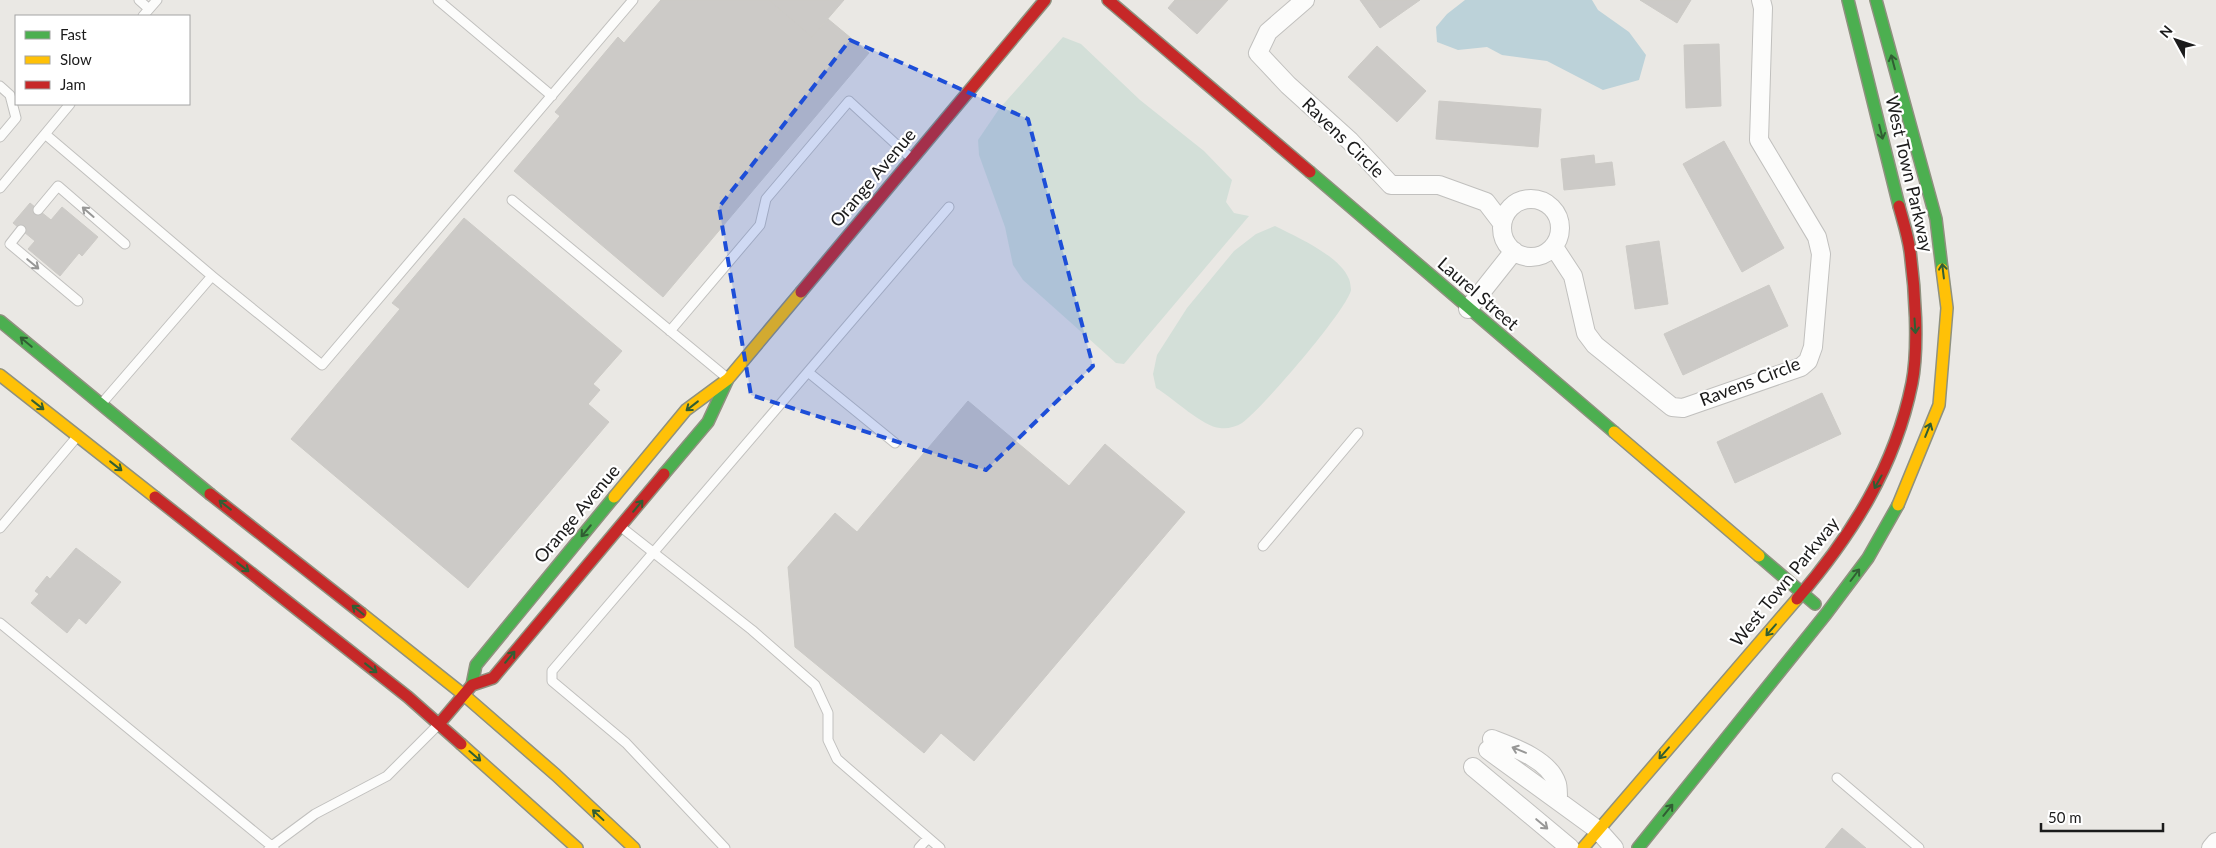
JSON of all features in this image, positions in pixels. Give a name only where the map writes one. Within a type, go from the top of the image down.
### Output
[{"type":"main road","name":"Orange Avenue","points":[[439,724],[472,685],[476,665],[686,410],[728,379],[1045,0]]},
{"type":"main road","name":"Laurel Street","points":[[1108,0],[1826,614]]},
{"type":"main road","name":"West Town Parkway","points":[[1583,848],[1802,593],[1844,541],[1881,478],[1900,429],[1909,391],[1916,340],[1910,250],[1848,0]]},
{"type":"main road","name":"West Town Parkway","points":[[1638,848],[1826,614],[1868,558],[1899,502],[1939,405],[1947,308],[1936,220],[1876,0]]},
{"type":"main road","points":[[0,321],[178,467],[464,695],[556,775],[634,848]]},
{"type":"main road","points":[[0,375],[403,693],[577,848]]},
{"type":"main road","name":"Orange Avenue","points":[[472,685],[492,678],[621,527],[708,422],[728,379]]},
{"type":"main road","points":[[78,436],[93,435]]},
{"type":"main road","points":[[138,450],[178,467]]},
{"type":"street","name":"Ravens Circle","points":[[1305,0],[1268,32],[1258,54],[1288,85],[1350,141],[1391,185],[1439,185],[1486,202],[1502,223],[1504,238],[1514,251]]},
{"type":"street","name":"Ravens Circle","points":[[1554,247],[1573,276],[1586,333],[1595,345],[1672,407],[1683,408],[1801,366],[1808,361],[1813,347],[1821,254],[1817,237],[1759,140],[1763,8],[1761,0]]},
{"type":"street","points":[[1468,309],[1514,251],[1526,257],[1541,256],[1554,247],[1560,233],[1559,218],[1550,205],[1537,199],[1521,200],[1509,209],[1502,223]]},
{"type":"street","points":[[1490,744],[1598,830],[1614,848]]},
{"type":"street","points":[[1473,766],[1570,848]]},
{"type":"street","points":[[2211,848],[2216,842]]},
{"type":"lane","points":[[139,0],[146,13],[157,0]]},
{"type":"lane","points":[[438,0],[552,96]]},
{"type":"lane","points":[[45,134],[212,276],[322,365],[633,0]]},
{"type":"lane","points":[[0,86],[10,96],[16,118],[0,137]]},
{"type":"lane","points":[[670,331],[760,225],[766,199],[849,102],[912,159]]},
{"type":"lane","points":[[0,188],[69,105]]},
{"type":"lane","points":[[38,210],[58,186],[125,244]]},
{"type":"lane","points":[[512,200],[728,379]]},
{"type":"lane","points":[[725,848],[626,744],[552,681],[552,671],[949,207]]},
{"type":"lane","points":[[21,230],[10,244],[78,301]]},
{"type":"lane","points":[[102,404],[212,276]]},
{"type":"lane","points":[[808,372],[895,442]]},
{"type":"lane","points":[[1263,546],[1358,433]]},
{"type":"lane","points":[[0,528],[78,436]]},
{"type":"lane","points":[[621,527],[752,630],[815,685],[828,713],[828,740],[836,759],[940,848]]},
{"type":"lane","points":[[0,622],[271,847],[315,814],[387,776],[439,724]]},
{"type":"lane","points":[[1837,778],[1919,848]]},
{"type":"lane","points":[[919,848],[928,838]]},
{"type":"highlighted area","points":[[850,40],[1028,119],[1093,366],[986,470],[751,395],[719,207]]},
{"type":"shaded area","points":[[1063,37],[1081,44],[1140,100],[1204,151],[1232,180],[1226,202],[1234,213],[1249,216],[1124,364],[1116,363],[1023,280],[1013,265],[1005,227],[979,155],[978,140],[999,109]]},
{"type":"shaded area","points":[[1275,226],[1317,248],[1337,263],[1349,279],[1351,290],[1346,301],[1320,337],[1252,414],[1234,427],[1223,428],[1213,426],[1197,418],[1156,388],[1153,374],[1157,355],[1187,308],[1234,251],[1256,234]]},
{"type":"water","points":[[1465,0],[1592,0],[1598,10],[1629,32],[1646,55],[1639,80],[1603,90],[1547,61],[1502,55],[1487,47],[1458,50],[1437,42],[1436,27],[1447,14]]},
{"type":"building","points":[[661,0],[769,0],[812,37],[828,19],[869,53],[663,297],[514,171],[560,116],[555,112],[618,37],[624,43]]},
{"type":"building","points":[[769,0],[844,0],[812,37]]},
{"type":"building","points":[[1175,0],[1228,0],[1197,34],[1168,8]]},
{"type":"building","points":[[1360,0],[1420,0],[1380,28]]},
{"type":"building","points":[[1640,0],[1691,0],[1677,23]]},
{"type":"building","points":[[1719,44],[1721,106],[1686,108],[1684,45]]},
{"type":"building","points":[[1377,46],[1426,91],[1397,122],[1348,77]]},
{"type":"building","points":[[1439,101],[1541,109],[1538,147],[1436,139]]},
{"type":"building","points":[[1724,141],[1784,248],[1742,272],[1683,164]]},
{"type":"building","points":[[1594,155],[1595,164],[1612,162],[1615,185],[1564,190],[1561,159]]},
{"type":"building","points":[[30,203],[51,220],[62,207],[98,237],[82,256],[79,253],[60,276],[28,249],[35,241],[13,223]]},
{"type":"building","points":[[464,218],[622,351],[593,384],[600,390],[588,404],[609,422],[468,588],[291,439],[400,309],[392,303]]},
{"type":"building","points":[[1659,241],[1668,304],[1635,309],[1626,246]]},
{"type":"building","points":[[1769,285],[1788,326],[1683,375],[1664,334]]},
{"type":"building","points":[[1822,393],[1841,434],[1735,483],[1717,442]]},
{"type":"building","points":[[968,401],[1069,486],[1105,444],[1185,512],[974,761],[941,733],[924,753],[795,647],[788,567],[835,513],[857,532]]},
{"type":"building","points":[[76,548],[121,582],[86,624],[79,618],[67,633],[31,603],[39,594],[35,591],[47,576],[50,579]]},
{"type":"building","points":[[1842,828],[1866,848],[1825,848]]},
{"type":"traffic: fast","points":[[1848,0],[1899,206]]},
{"type":"traffic: fast","points":[[1876,0],[1936,219],[1942,269]]},
{"type":"traffic: fast","points":[[1310,172],[1614,432]]},
{"type":"traffic: fast","points":[[0,321],[210,494]]},
{"type":"traffic: fast","points":[[664,474],[708,422],[727,381]]},
{"type":"traffic: fast","points":[[472,685],[476,665],[614,497]]},
{"type":"traffic: fast","points":[[1638,848],[1826,614],[1868,558],[1898,505]]},
{"type":"traffic: fast","points":[[1759,556],[1815,604]]},
{"type":"traffic: slow","points":[[1898,505],[1939,405],[1947,308],[1942,269]]},
{"type":"traffic: slow","points":[[614,497],[686,410],[728,379],[801,292]]},
{"type":"traffic: slow","points":[[0,375],[155,497]]},
{"type":"traffic: slow","points":[[1614,432],[1759,556]]},
{"type":"traffic: slow","points":[[1583,848],[1797,599]]},
{"type":"traffic: slow","points":[[361,613],[464,695],[556,775],[634,848]]},
{"type":"traffic: slow","points":[[461,744],[577,848]]},
{"type":"traffic: jam","points":[[801,292],[1045,0]]},
{"type":"traffic: jam","points":[[1108,0],[1310,172]]},
{"type":"traffic: jam","points":[[1797,599],[1836,550],[1869,498],[1895,443],[1904,414],[1914,369],[1916,317],[1910,251],[1899,206]]},
{"type":"traffic: jam","points":[[439,724],[472,685],[493,678],[664,474]]},
{"type":"traffic: jam","points":[[210,494],[361,613]]},
{"type":"traffic: jam","points":[[155,497],[408,697],[461,744]]}]
